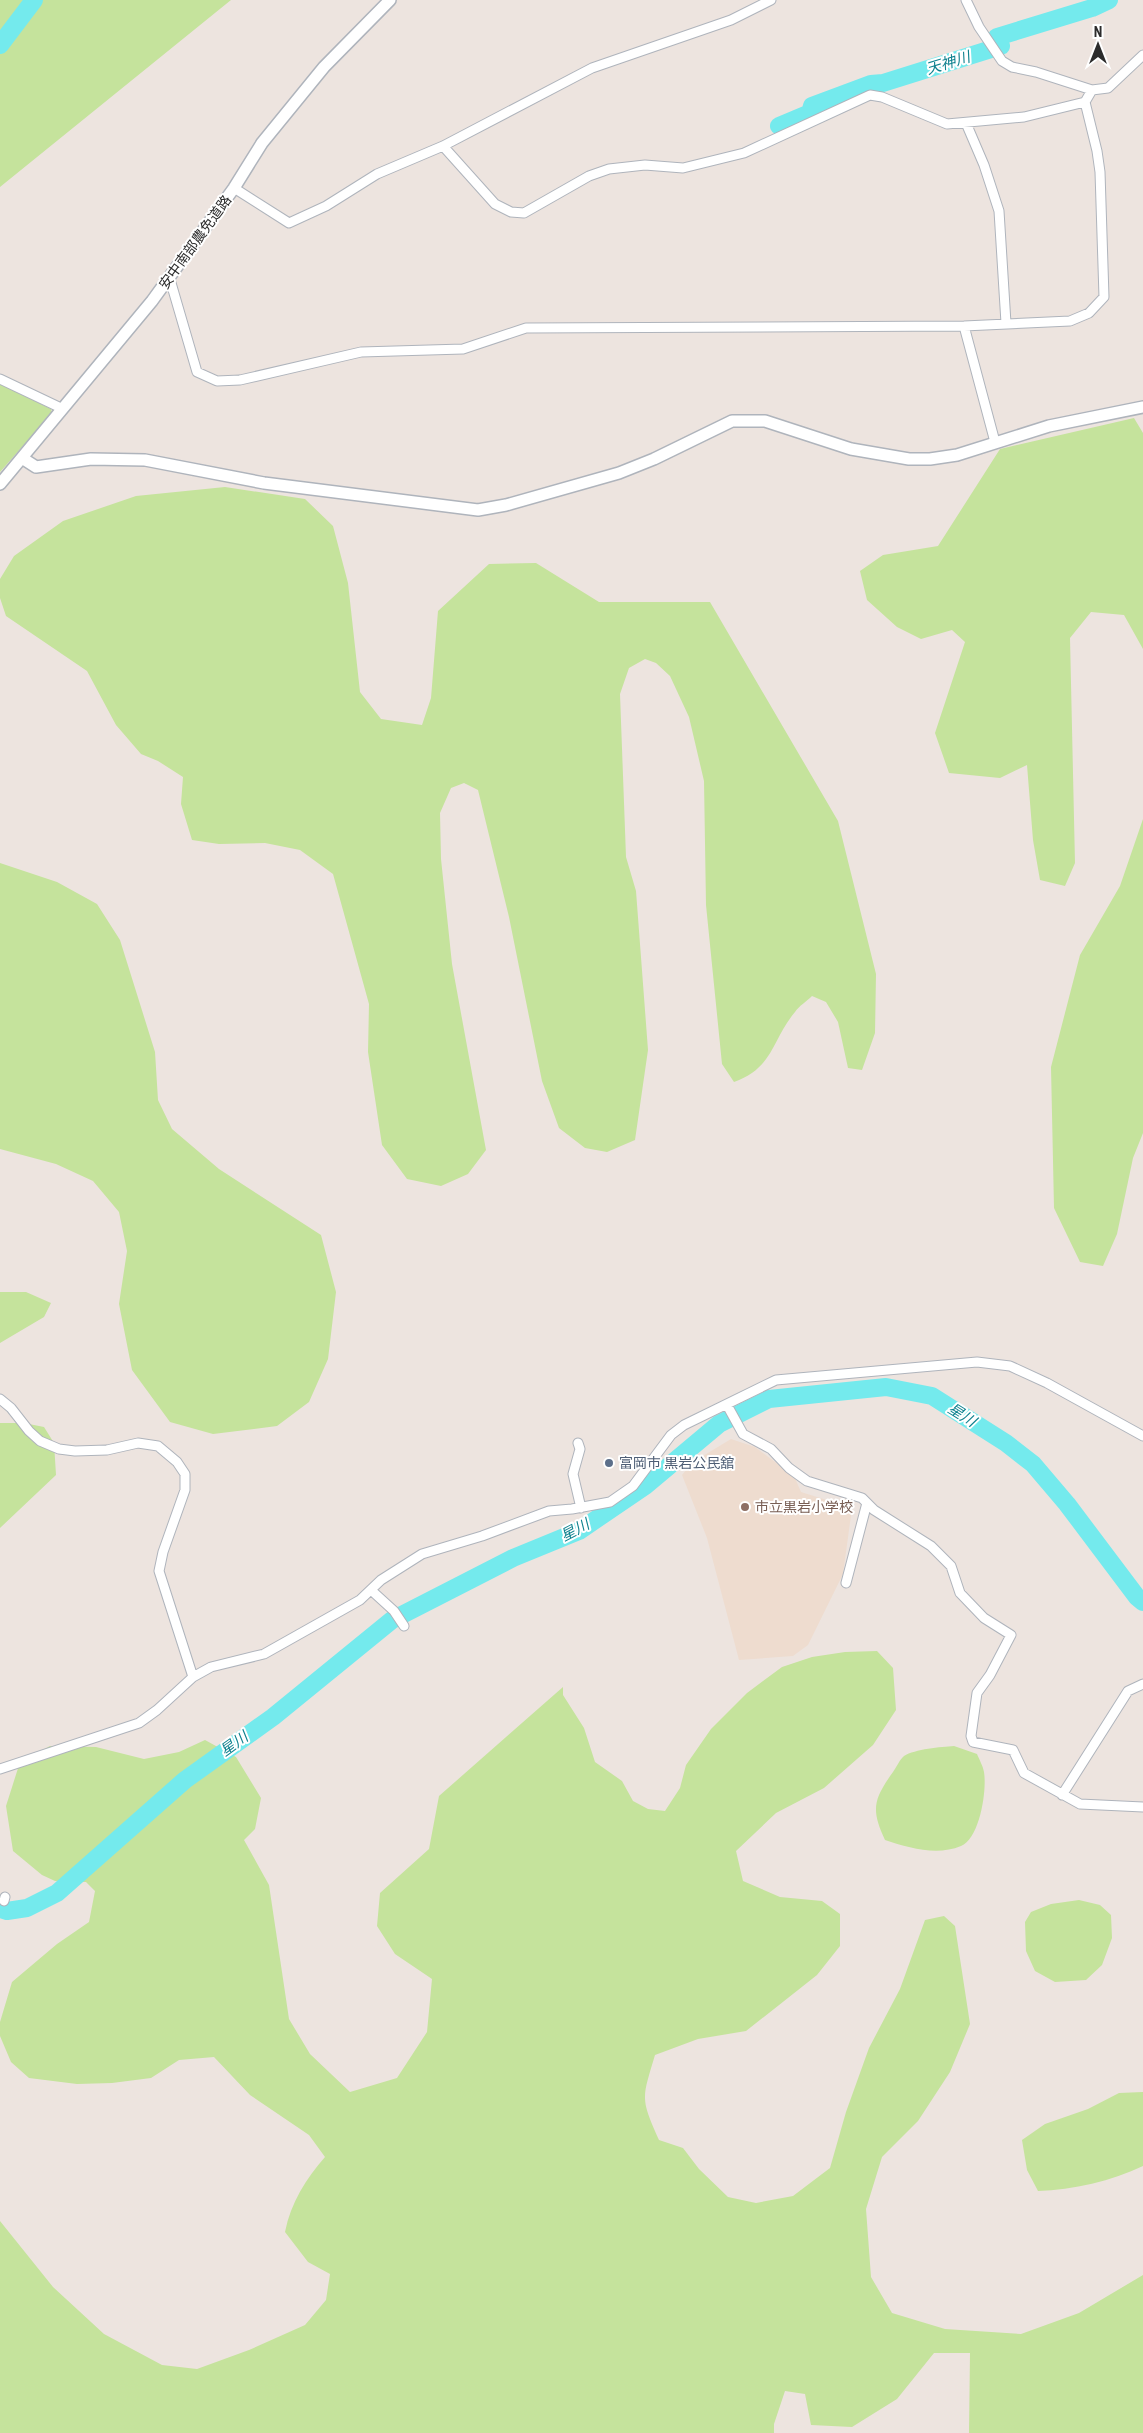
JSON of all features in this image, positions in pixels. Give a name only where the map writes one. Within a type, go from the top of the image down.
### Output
[{"type":"street","name":"安中南部農免道路","points":[[0,484],[61,408],[152,301],[234,188],[262,143],[324,67],[390,0]]},
{"type":"street","points":[[234,188],[289,223],[326,206],[377,174],[443,146],[592,68],[731,20],[771,0]]},
{"type":"street","points":[[966,0],[979,27],[1002,61],[1012,67],[1036,72],[1092,90],[1108,88],[1143,55]]},
{"type":"street","points":[[169,276],[197,372],[217,381],[240,380],[361,352],[463,350],[526,328],[964,326],[1070,321],[1089,313],[1098,306],[1104,296],[1098,151],[1085,102],[1092,90]]},
{"type":"street","points":[[443,146],[495,204],[511,212],[524,213],[588,176],[608,169],[645,165],[683,168],[744,153],[870,95],[882,97],[947,124],[1024,117],[1085,102]]},
{"type":"street","points":[[966,123],[984,165],[999,211],[1006,323]]},
{"type":"street","points":[[964,326],[995,442]]},
{"type":"street","points":[[0,379],[61,408]]},
{"type":"street","points":[[22,458],[36,468],[91,459],[145,460],[264,482],[478,510],[506,505],[619,473],[654,459],[732,422],[765,421],[851,449],[909,459],[957,455],[1049,426],[1143,406]]},
{"type":"street","points":[[0,1769],[139,1723],[157,1710],[193,1677],[211,1667],[264,1654],[337,1614],[371,1590],[398,1567],[422,1554],[482,1536],[549,1511],[581,1508],[610,1502],[633,1486],[671,1436],[684,1425],[728,1406],[776,1380],[977,1362],[1010,1366],[1047,1383],[1143,1436]]},
{"type":"street","points":[[0,1399],[11,1408],[34,1436],[60,1449],[76,1451],[107,1450],[138,1443],[158,1446],[176,1462],[185,1474],[185,1490],[163,1552],[159,1571],[193,1677]]},
{"type":"street","points":[[728,1406],[743,1434],[771,1449],[789,1468],[807,1482],[862,1498],[874,1510],[931,1546],[951,1566],[960,1593],[984,1618],[1011,1635],[990,1674],[977,1693],[971,1736],[973,1742],[1013,1750],[1024,1773],[1080,1804],[1143,1807]]},
{"type":"street","points":[[578,1443],[580,1449],[573,1474],[581,1508]]},
{"type":"street","points":[[846,1583],[867,1503]]},
{"type":"street","points":[[371,1590],[394,1611],[404,1626]]},
{"type":"street","points":[[1062,1795],[1128,1690],[1143,1684]]},
{"type":"shaded area","points":[[731,1439],[755,1447],[794,1476],[801,1492],[852,1508],[843,1574],[808,1645],[793,1656],[739,1660],[707,1538],[682,1475],[693,1462]]},
{"type":"green space","points":[[0,0],[231,0],[0,187]]},
{"type":"green space","points":[[0,384],[51,409],[52,413],[0,472]]},
{"type":"green space","points":[[1134,418],[1143,433],[1143,649],[1124,615],[1091,612],[1070,638],[1075,863],[1065,886],[1040,880],[1033,840],[1027,765],[1000,778],[949,773],[935,733],[965,642],[952,630],[921,639],[897,627],[867,600],[860,571],[883,555],[938,546],[1000,449]]},
{"type":"green space","points":[[225,487],[305,499],[333,526],[348,583],[360,692],[381,719],[422,725],[431,698],[438,611],[489,564],[536,563],[599,602],[710,602],[838,821],[876,974],[875,1033],[862,1070],[848,1068],[838,1022],[826,1002],[812,996],[787,1022],[771,1052],[757,1069],[734,1082],[722,1064],[706,905],[704,781],[689,717],[670,676],[656,663],[645,659],[629,668],[620,694],[626,857],[636,891],[648,1050],[635,1140],[607,1152],[585,1148],[559,1128],[542,1081],[509,917],[478,790],[464,783],[451,788],[440,813],[441,859],[452,964],[486,1150],[468,1174],[441,1186],[407,1179],[382,1145],[368,1052],[369,1004],[333,874],[300,850],[265,843],[219,844],[192,840],[181,804],[183,777],[158,761],[141,754],[116,725],[87,671],[6,616],[0,598],[0,579],[14,556],[63,521],[136,496]]},
{"type":"green space","points":[[1143,819],[1143,1133],[1133,1158],[1117,1234],[1103,1266],[1080,1262],[1054,1208],[1051,1067],[1080,955],[1120,886]]},
{"type":"green space","points":[[0,863],[57,882],[97,904],[120,940],[155,1052],[158,1100],[172,1129],[219,1169],[321,1235],[336,1292],[328,1359],[309,1402],[277,1426],[213,1434],[170,1422],[132,1370],[119,1304],[127,1251],[119,1212],[93,1181],[56,1164],[0,1149]]},
{"type":"green space","points":[[0,1292],[26,1292],[51,1303],[44,1317],[0,1343]]},
{"type":"green space","points":[[0,1423],[24,1423],[44,1427],[54,1443],[56,1475],[0,1528]]},
{"type":"green space","points":[[877,1651],[893,1668],[896,1710],[873,1745],[824,1788],[776,1813],[736,1851],[743,1881],[780,1897],[822,1901],[840,1914],[840,1946],[817,1975],[746,2031],[698,2039],[655,2055],[647,2081],[645,2098],[649,2115],[659,2140],[683,2148],[699,2169],[728,2197],[756,2203],[793,2196],[830,2168],[846,2112],[869,2048],[900,1989],[925,1920],[944,1916],[955,1926],[970,2024],[950,2072],[918,2121],[882,2157],[866,2209],[871,2277],[892,2313],[945,2329],[1021,2334],[1079,2313],[1143,2275],[1143,2433],[969,2433],[970,2353],[934,2353],[897,2399],[852,2427],[811,2425],[805,2394],[785,2391],[774,2424],[774,2433],[0,2433],[0,2221],[53,2287],[104,2334],[162,2365],[197,2369],[249,2350],[305,2325],[326,2300],[330,2274],[308,2262],[285,2232],[295,2201],[325,2157],[309,2135],[250,2095],[214,2057],[179,2060],[151,2078],[112,2083],[77,2084],[29,2078],[11,2062],[0,2036],[0,2022],[12,1982],[57,1944],[89,1922],[95,1891],[86,1882],[55,1881],[42,1875],[13,1851],[6,1806],[20,1762],[50,1746],[96,1747],[144,1759],[179,1752],[205,1740],[236,1757],[261,1798],[255,1829],[244,1840],[269,1885],[289,2019],[310,2054],[350,2092],[397,2078],[427,2032],[432,1979],[395,1954],[377,1926],[380,1893],[429,1849],[439,1796],[563,1687],[563,1695],[584,1728],[595,1762],[622,1781],[633,1801],[648,1809],[665,1811],[680,1788],[686,1765],[711,1729],[747,1693],[782,1667],[812,1657],[845,1652]]},
{"type":"green space","points":[[954,1746],[977,1754],[984,1772],[985,1780],[981,1813],[973,1834],[968,1841],[952,1849],[933,1851],[904,1846],[885,1840],[878,1821],[876,1805],[881,1790],[901,1759],[915,1752]]},
{"type":"green space","points":[[1079,1900],[1100,1905],[1111,1915],[1112,1938],[1102,1965],[1086,1980],[1055,1982],[1035,1971],[1026,1951],[1025,1922],[1031,1912],[1051,1904]]},
{"type":"green space","points":[[1143,2092],[1143,2166],[1092,2184],[1038,2191],[1027,2170],[1022,2140],[1045,2124],[1088,2109],[1119,2093]]},
{"type":"waterway","points":[[0,45],[34,0]]},
{"type":"waterway","name":"天神川","points":[[779,126],[810,113],[812,106],[871,84],[883,83],[1001,46],[997,37],[1092,8],[1109,0]]},
{"type":"waterway","name":"星川","points":[[0,1909],[7,1911],[27,1908],[57,1893],[185,1780],[273,1717],[392,1620],[513,1558],[579,1531],[645,1486],[719,1424],[769,1399],[886,1387],[932,1396],[1006,1443],[1033,1464],[1067,1504],[1137,1597],[1143,1602]]},
{"type":"place","name":"富岡市 黒岩公民舘","points":[[609,1463]]},
{"type":"place","name":"市立黒岩小学校","points":[[745,1507]]}]
